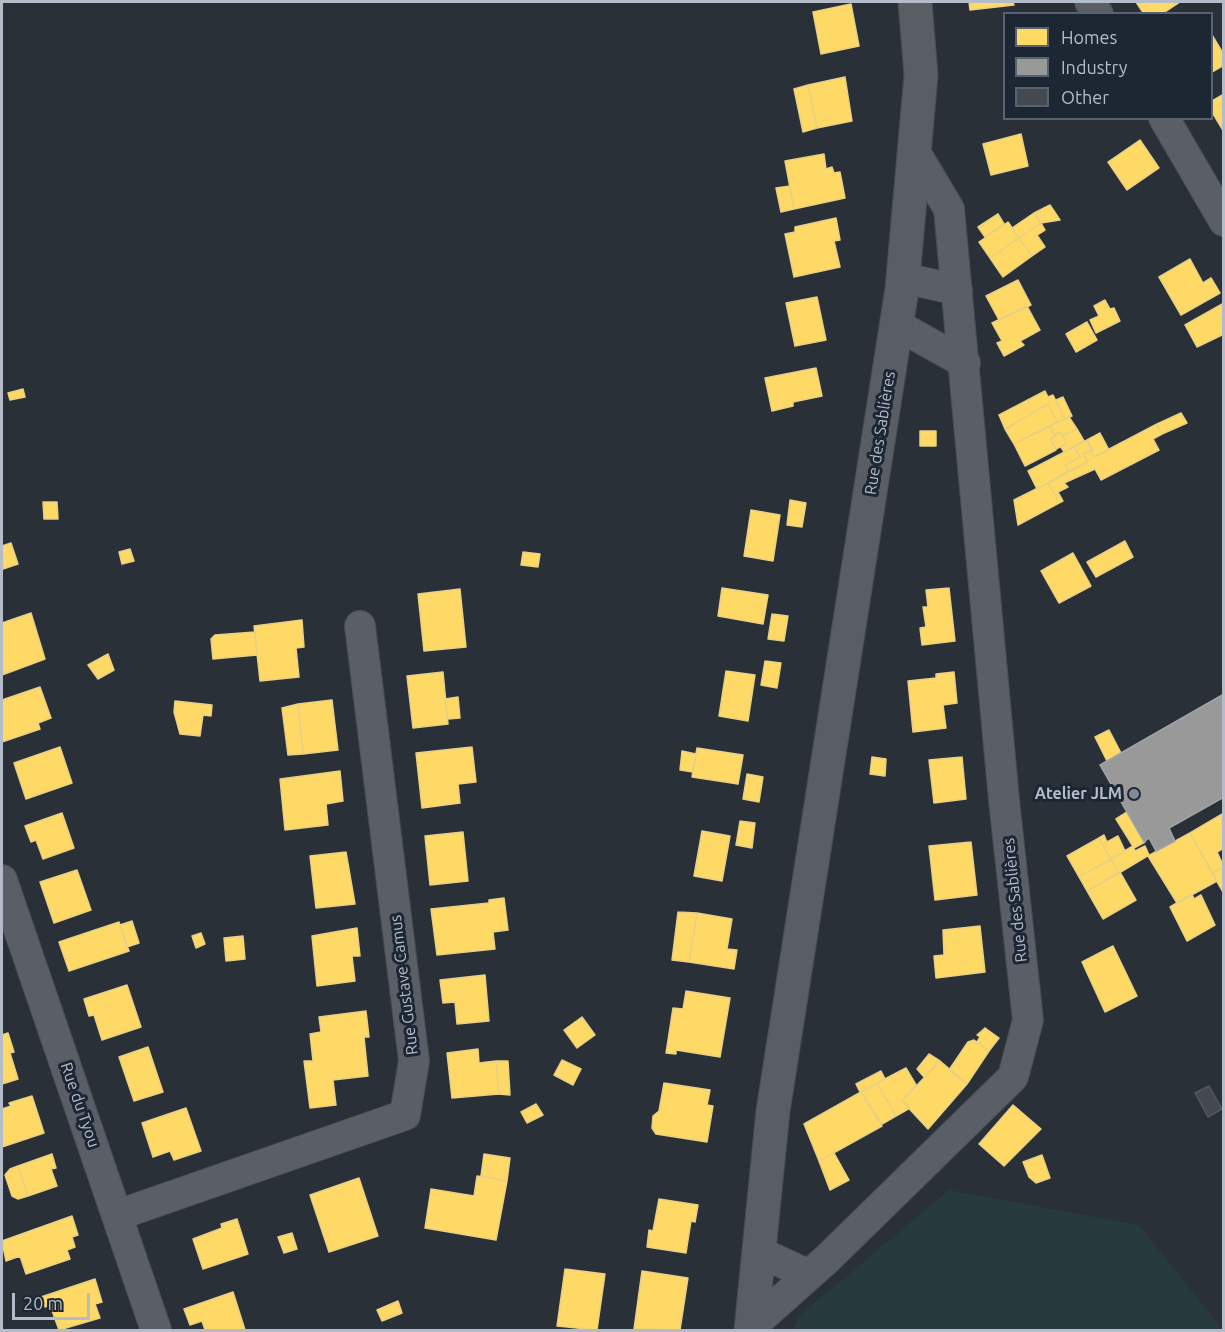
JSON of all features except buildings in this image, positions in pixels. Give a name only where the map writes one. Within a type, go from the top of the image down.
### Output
[{"type":"main road","name":"Rue des Sablières","points":[[752,1328],[773,1111],[903,278],[921,75],[915,2]]},
{"type":"street","points":[[1165,120],[1224,221]]},
{"type":"street","name":"Rue des Sablières","points":[[752,1328],[1013,1077],[1028,1020],[1003,788],[949,208],[915,152]]},
{"type":"street","points":[[903,278],[957,290]]},
{"type":"street","points":[[897,325],[965,363]]},
{"type":"street","name":"Rue Gustave Camus","points":[[118,1215],[405,1115],[414,1061],[360,626]]},
{"type":"street","name":"Rue du Tyou","points":[[2,880],[156,1330]]},
{"type":"street","points":[[759,1252],[809,1275]]},
{"type":"green space","points":[[949,1190],[1139,1225],[1223,1330],[794,1330],[798,1317]]},
{"type":"place","name":"Atelier JLM","points":[[1134,794]]}]
